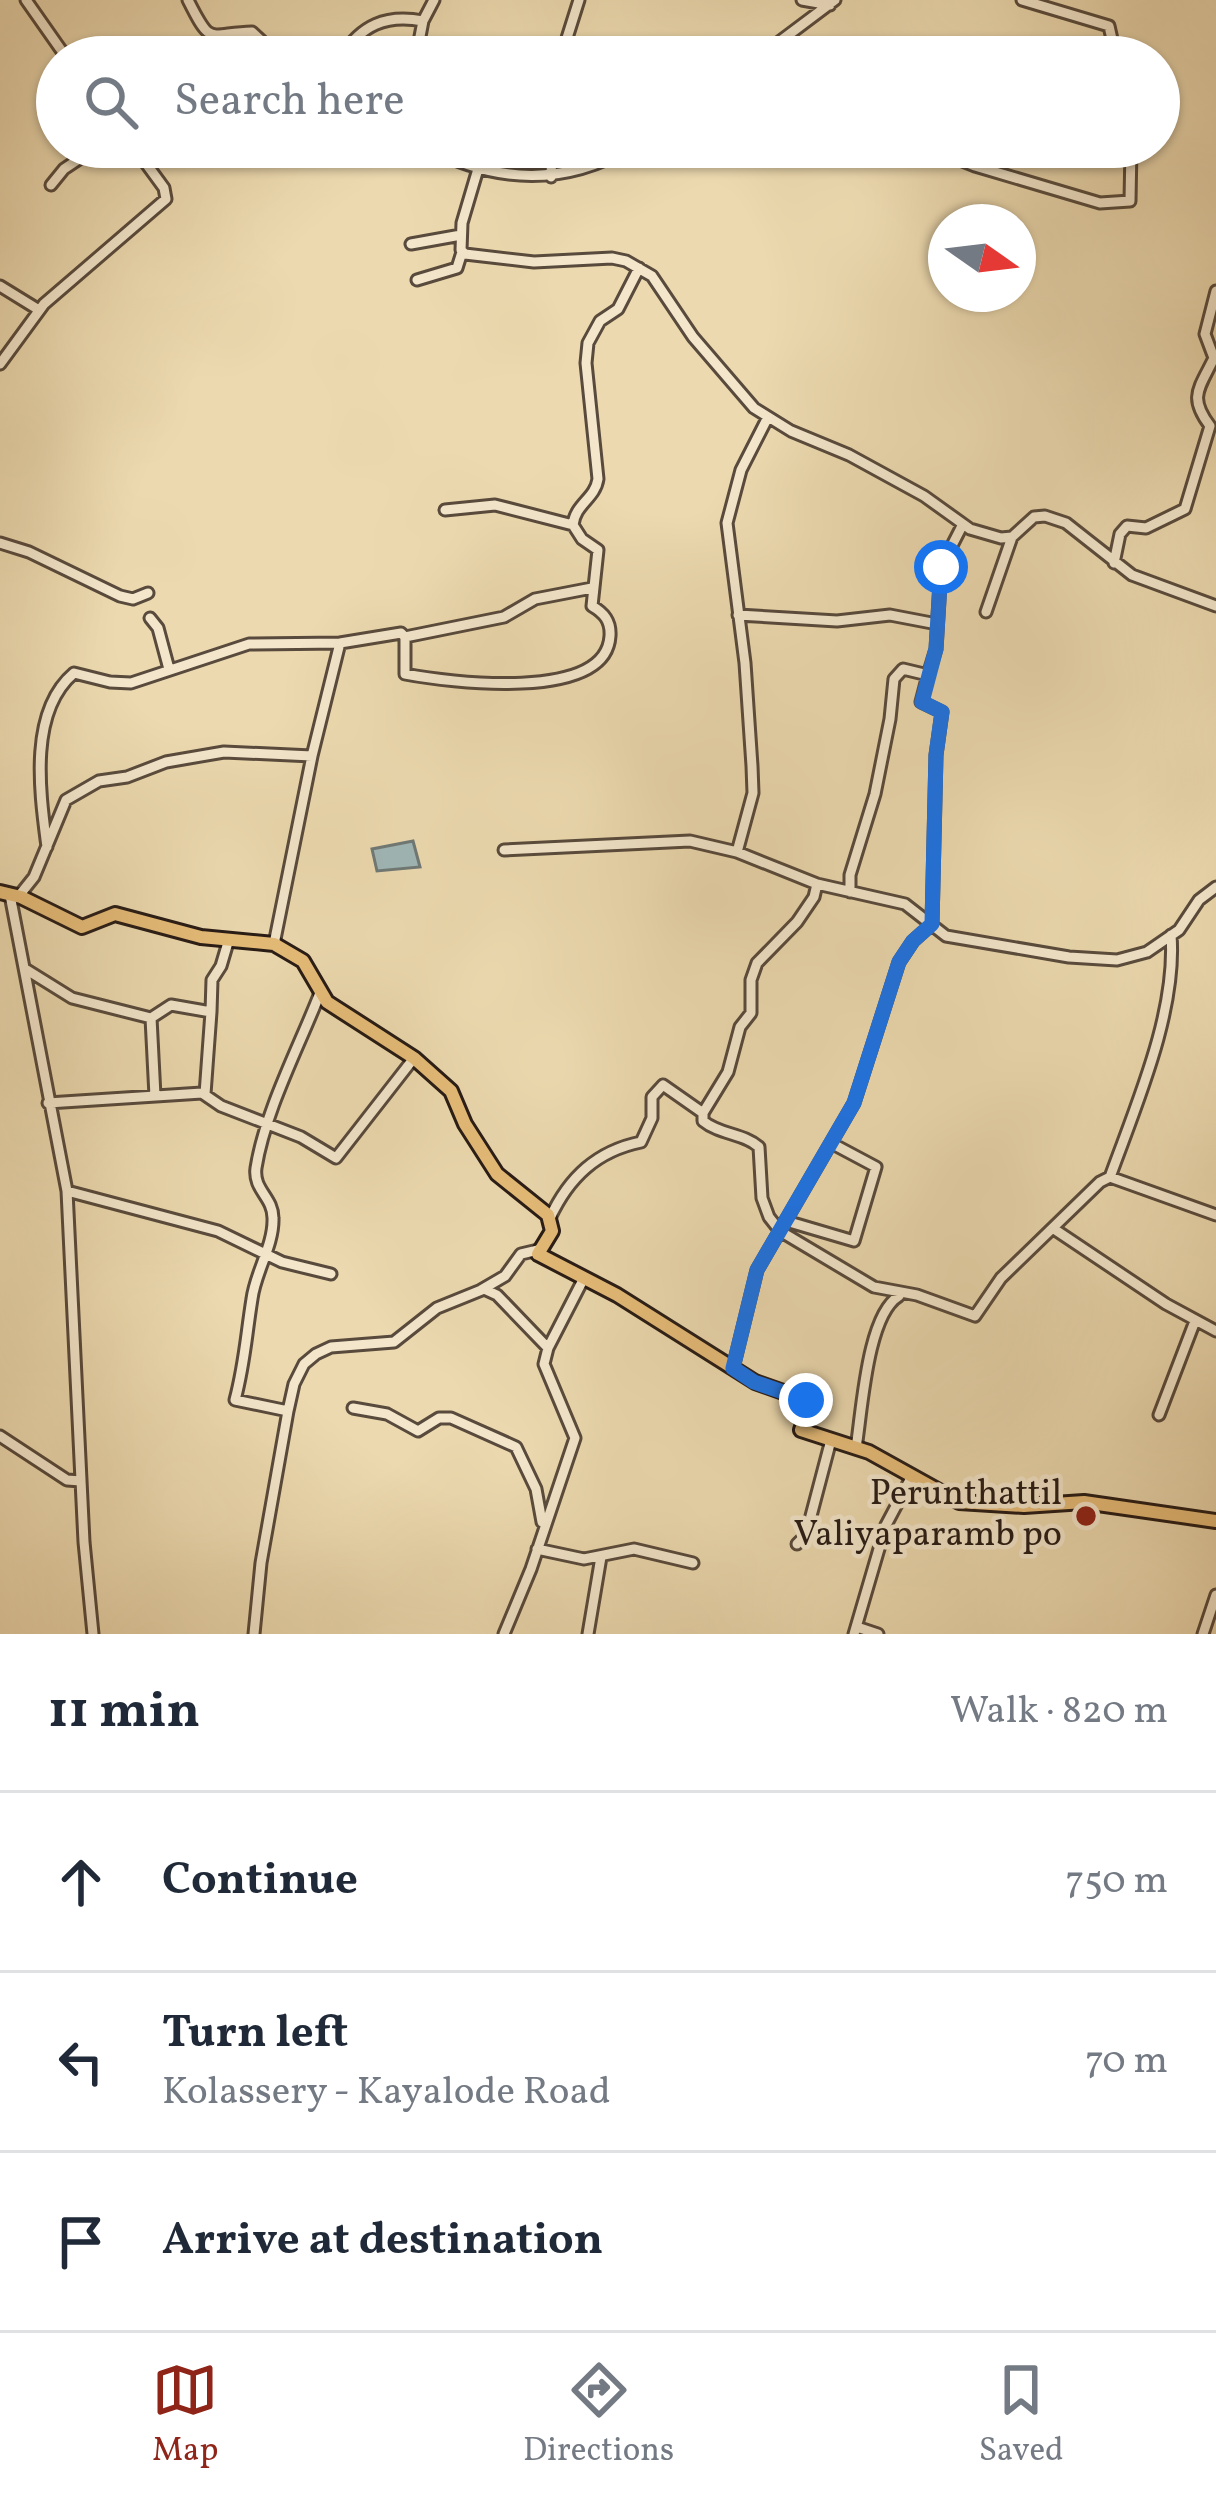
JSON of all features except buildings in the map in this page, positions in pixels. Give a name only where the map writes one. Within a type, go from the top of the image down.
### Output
[{"type":"main road","points":[[6,894],[82,927],[115,914],[201,937],[274,944],[303,961],[327,1002],[415,1058],[452,1091],[465,1124],[497,1174],[550,1218],[552,1231],[538,1255],[754,1382],[806,1400],[808,1410],[801,1430],[895,1463],[959,1502],[1024,1506],[1093,1502],[1216,1521]]},
{"type":"street","points":[[26,0],[51,36]]},
{"type":"street","points":[[188,0],[204,29],[214,36]]},
{"type":"street","points":[[420,36],[434,0]]},
{"type":"street","points":[[568,36],[579,0]]},
{"type":"street","points":[[802,0],[832,3]]},
{"type":"street","points":[[1022,0],[1109,26],[1111,36]]},
{"type":"street","points":[[787,36],[832,3]]},
{"type":"street","points":[[360,36],[369,26],[398,16],[422,21]]},
{"type":"street","points":[[51,185],[66,168]]},
{"type":"street","points":[[0,364],[39,310],[166,199],[149,168]]},
{"type":"street","points":[[551,168],[551,177]]},
{"type":"street","points":[[417,280],[457,268],[478,169],[538,178],[579,168]]},
{"type":"street","points":[[982,168],[1120,204],[1130,201],[1131,168]]},
{"type":"street","points":[[411,244],[461,235]]},
{"type":"street","points":[[462,252],[534,262],[611,258],[639,268],[666,292],[693,337],[754,408],[923,496],[962,524],[1001,538],[1012,537]]},
{"type":"street","points":[[405,637],[403,664],[409,675],[487,685],[564,680],[595,663],[606,650],[610,636],[604,613],[592,606],[598,550],[582,539],[574,525],[576,511],[594,493],[598,479],[586,363],[588,343],[600,321],[619,309],[639,268]]},
{"type":"street","points":[[0,286],[39,310]]},
{"type":"street","points":[[1114,563],[1120,535],[1127,526],[1146,528],[1185,509],[1210,426],[1196,402],[1214,358],[1210,335],[1216,291]]},
{"type":"street","points":[[737,852],[753,793],[745,663],[728,523],[741,470],[768,416]]},
{"type":"street","points":[[445,510],[495,505],[574,525]]},
{"type":"street","points":[[986,612],[1012,537],[1034,518],[1046,516],[1066,523],[1114,563],[1154,586],[1189,593],[1216,606]]},
{"type":"street","points":[[733,1368],[757,1270],[854,1103],[899,962],[932,924],[936,755],[942,712],[922,702],[936,649],[941,567],[962,524]]},
{"type":"street","points":[[0,543],[120,596],[133,599],[148,593]]},
{"type":"street","points":[[47,847],[41,758],[53,703],[74,673],[131,683],[249,644],[340,644],[396,632],[405,637],[504,617],[536,599],[592,588]]},
{"type":"street","points":[[738,614],[837,621],[890,615],[938,624]]},
{"type":"street","points":[[150,618],[158,628],[169,669]]},
{"type":"street","points":[[274,944],[340,644]]},
{"type":"street","points":[[850,892],[850,875],[871,809],[890,719],[894,680],[903,669],[928,675]]},
{"type":"street","points":[[93,1634],[68,1191],[26,970],[6,894],[34,877],[66,800],[99,781],[224,752],[312,756]]},
{"type":"street","points":[[504,850],[690,841],[737,852],[817,884],[905,904],[946,936],[1069,957],[1118,960],[1147,952],[1171,935],[1216,887]]},
{"type":"street","points":[[817,884],[797,922],[758,963],[751,1013],[740,1028],[728,1072],[703,1113],[703,1121],[711,1128],[759,1147],[762,1198],[769,1217],[874,1287],[917,1294],[975,1316],[1001,1278],[1100,1182],[1111,1177],[1216,1215]]},
{"type":"street","points":[[1111,1177],[1158,1035],[1172,974],[1171,935]]},
{"type":"street","points":[[205,1094],[212,980],[229,939]]},
{"type":"street","points":[[26,970],[71,998],[151,1018],[171,1005],[211,1012]]},
{"type":"street","points":[[288,1411],[235,1400],[273,1219],[256,1186],[255,1172],[320,993]]},
{"type":"street","points":[[151,1018],[154,1096]]},
{"type":"street","points":[[48,1103],[205,1094],[220,1106],[301,1136],[336,1158],[415,1058]]},
{"type":"street","points":[[550,1218],[586,1165],[616,1147],[641,1142],[652,1118],[652,1096],[663,1085],[703,1113]]},
{"type":"street","points":[[783,1226],[854,1240],[876,1167],[831,1143]]},
{"type":"street","points":[[68,1191],[218,1231],[282,1262],[332,1274]]},
{"type":"street","points":[[1054,1228],[1083,1251],[1216,1331]]},
{"type":"street","points":[[254,1634],[261,1563],[288,1411],[304,1364],[331,1347],[394,1342],[437,1308],[505,1276],[521,1254],[538,1250]]},
{"type":"street","points":[[504,1634],[575,1438],[568,1414],[545,1373],[548,1348],[584,1278]]},
{"type":"street","points":[[481,1290],[497,1295],[548,1348]]},
{"type":"street","points":[[856,1448],[879,1318],[893,1298],[904,1294]]},
{"type":"street","points":[[1159,1415],[1195,1321]]},
{"type":"street","points":[[353,1408],[387,1414],[418,1431],[439,1418],[451,1418],[516,1447],[536,1489],[543,1528]]},
{"type":"street","points":[[0,1436],[67,1480],[81,1481]]},
{"type":"street","points":[[797,1544],[806,1535],[831,1440]]},
{"type":"street","points":[[878,1634],[855,1630],[886,1525],[912,1476]]},
{"type":"street","points":[[537,1549],[573,1558],[634,1549],[693,1563]]},
{"type":"street","points":[[588,1634],[601,1557]]},
{"type":"street","points":[[1203,1634],[1216,1595]]},
{"type":"water","points":[[413,841],[420,867],[377,871],[372,849]]},
{"type":"place","name":"Perunthattil Valiyaparamb po","points":[[1086,1516]]},
{"type":"route","points":[[806,1400],[754,1382],[733,1368],[757,1270],[854,1103],[899,962],[932,924],[936,755],[942,712],[922,702],[936,649],[941,567]]}]
